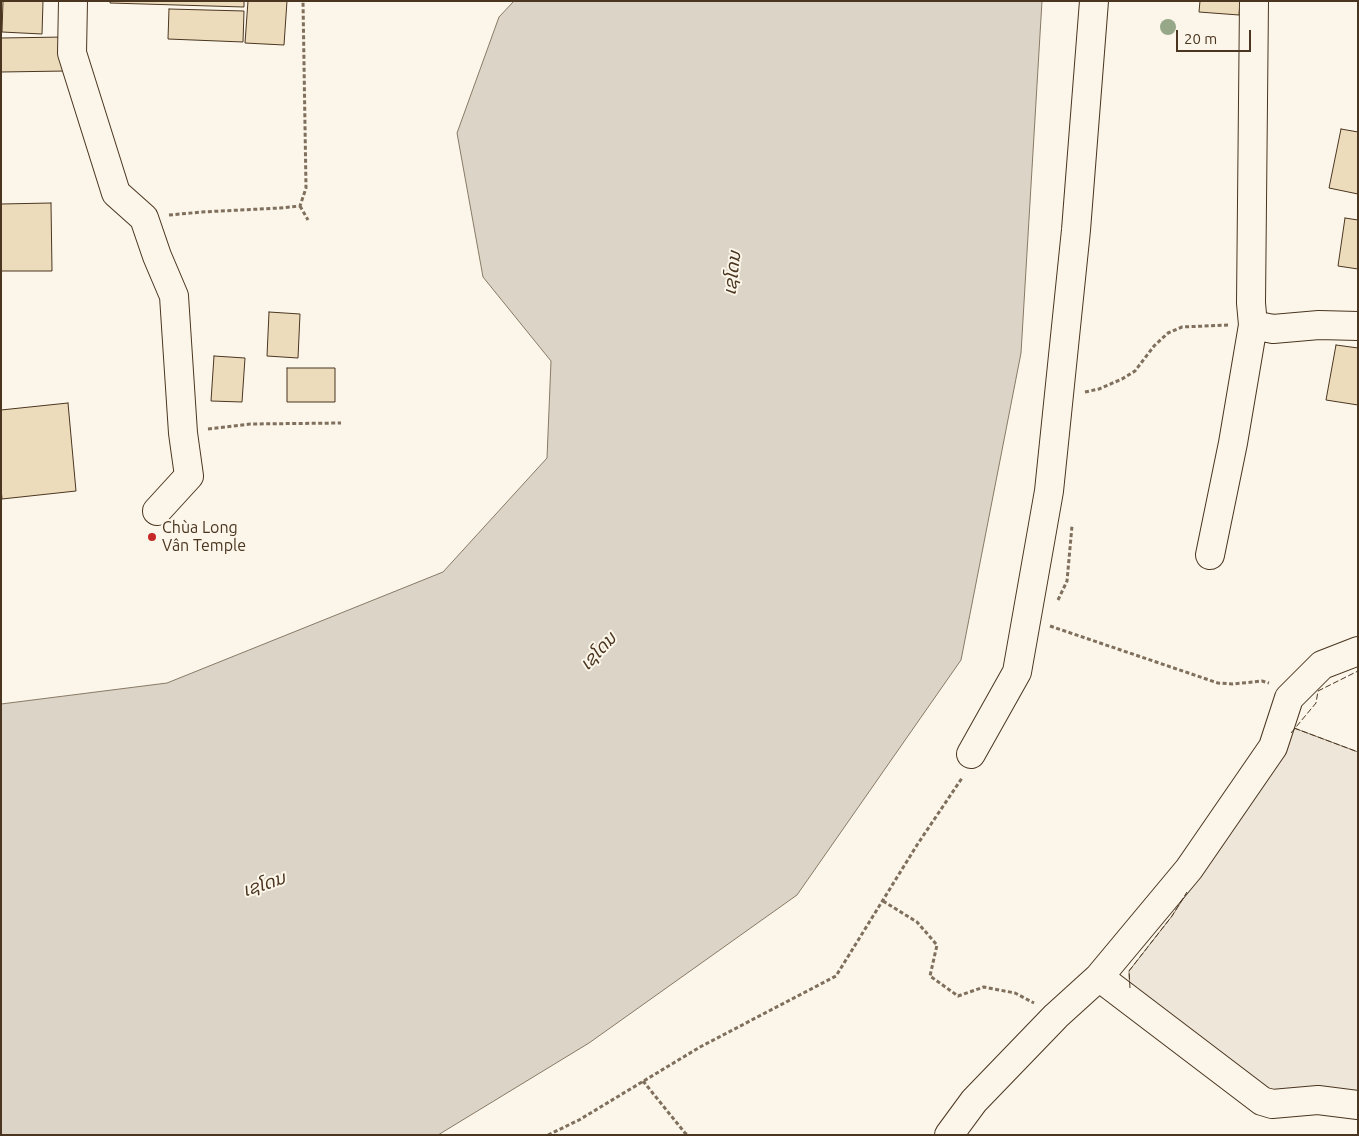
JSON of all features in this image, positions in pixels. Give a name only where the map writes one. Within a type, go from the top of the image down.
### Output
[{"type":"street","points":[[73,1],[72,53],[116,193],[144,218],[157,256],[174,296],[183,433],[190,476],[157,511]]},
{"type":"street","points":[[969,763],[1016,672],[1049,492],[1076,230],[1094,1]]},
{"type":"street","points":[[1210,555],[1233,443],[1253,325],[1251,294],[1254,1]]},
{"type":"street","points":[[1253,325],[1273,329],[1319,325],[1358,326]]},
{"type":"street","points":[[948,1135],[974,1102],[1056,1016],[1098,977],[1189,869],[1273,747],[1289,698],[1322,665],[1358,651]]},
{"type":"street","points":[[1098,977],[1262,1101],[1272,1104],[1318,1100],[1358,1105]]},
{"type":"path","points":[[303,1],[306,188],[300,206],[308,220]]},
{"type":"path","points":[[144,218],[202,212],[300,206]]},
{"type":"path","points":[[1083,392],[1122,379],[1135,371],[1154,346],[1168,333],[1182,327],[1253,325]]},
{"type":"path","points":[[183,433],[250,424],[341,422]]},
{"type":"path","points":[[1047,625],[1218,684],[1262,681],[1284,691],[1289,698]]},
{"type":"path","points":[[548,1135],[579,1120],[700,1047],[836,976],[969,763]]},
{"type":"path","points":[[883,901],[917,922],[937,945],[930,976],[958,996],[984,987],[1015,993],[1056,1016]]},
{"type":"path","points":[[643,1081],[688,1135]]},
{"type":"shaded area","points":[[1294,728],[1358,752],[1358,1096],[1272,1096],[1130,994],[1129,971],[1172,916]]},
{"type":"water","name":"ເຊໂດນ","points":[[514,1],[1042,1],[1021,353],[961,660],[797,895],[589,1043],[438,1135],[1,1135],[1,704],[167,683],[443,572],[547,458],[551,361],[483,277],[457,133],[499,17]]},
{"type":"building","points":[[3,1],[43,1],[42,34],[2,32]]},
{"type":"building","points":[[110,1],[244,1],[244,7],[110,3]]},
{"type":"building","points":[[248,1],[287,1],[284,45],[245,43]]},
{"type":"building","points":[[1200,1],[1240,1],[1239,15],[1199,12]]},
{"type":"building","points":[[169,9],[244,11],[243,42],[168,39]]},
{"type":"building","points":[[65,37],[66,71],[1,72],[1,38]]},
{"type":"building","points":[[1341,129],[1358,132],[1358,194],[1329,188]]},
{"type":"building","points":[[51,203],[52,271],[1,271],[1,204]]},
{"type":"building","points":[[1345,218],[1358,220],[1358,269],[1338,266]]},
{"type":"building","points":[[269,312],[300,314],[298,358],[267,356]]},
{"type":"building","points":[[1336,345],[1358,348],[1358,405],[1326,400]]},
{"type":"building","points":[[214,356],[245,358],[242,402],[211,401]]},
{"type":"building","points":[[287,368],[335,368],[335,402],[287,402]]},
{"type":"building","points":[[68,403],[76,491],[2,499],[1,410]]},
{"type":"fence","points":[[1291,733],[1316,703],[1318,691],[1358,671]]},
{"type":"fence","points":[[1294,728],[1358,752]]},
{"type":"fence","points":[[1130,988],[1129,971],[1172,916],[1187,892]]},
{"type":"place","name":"Chùa Long Vân Temple","points":[[152,537]]}]
